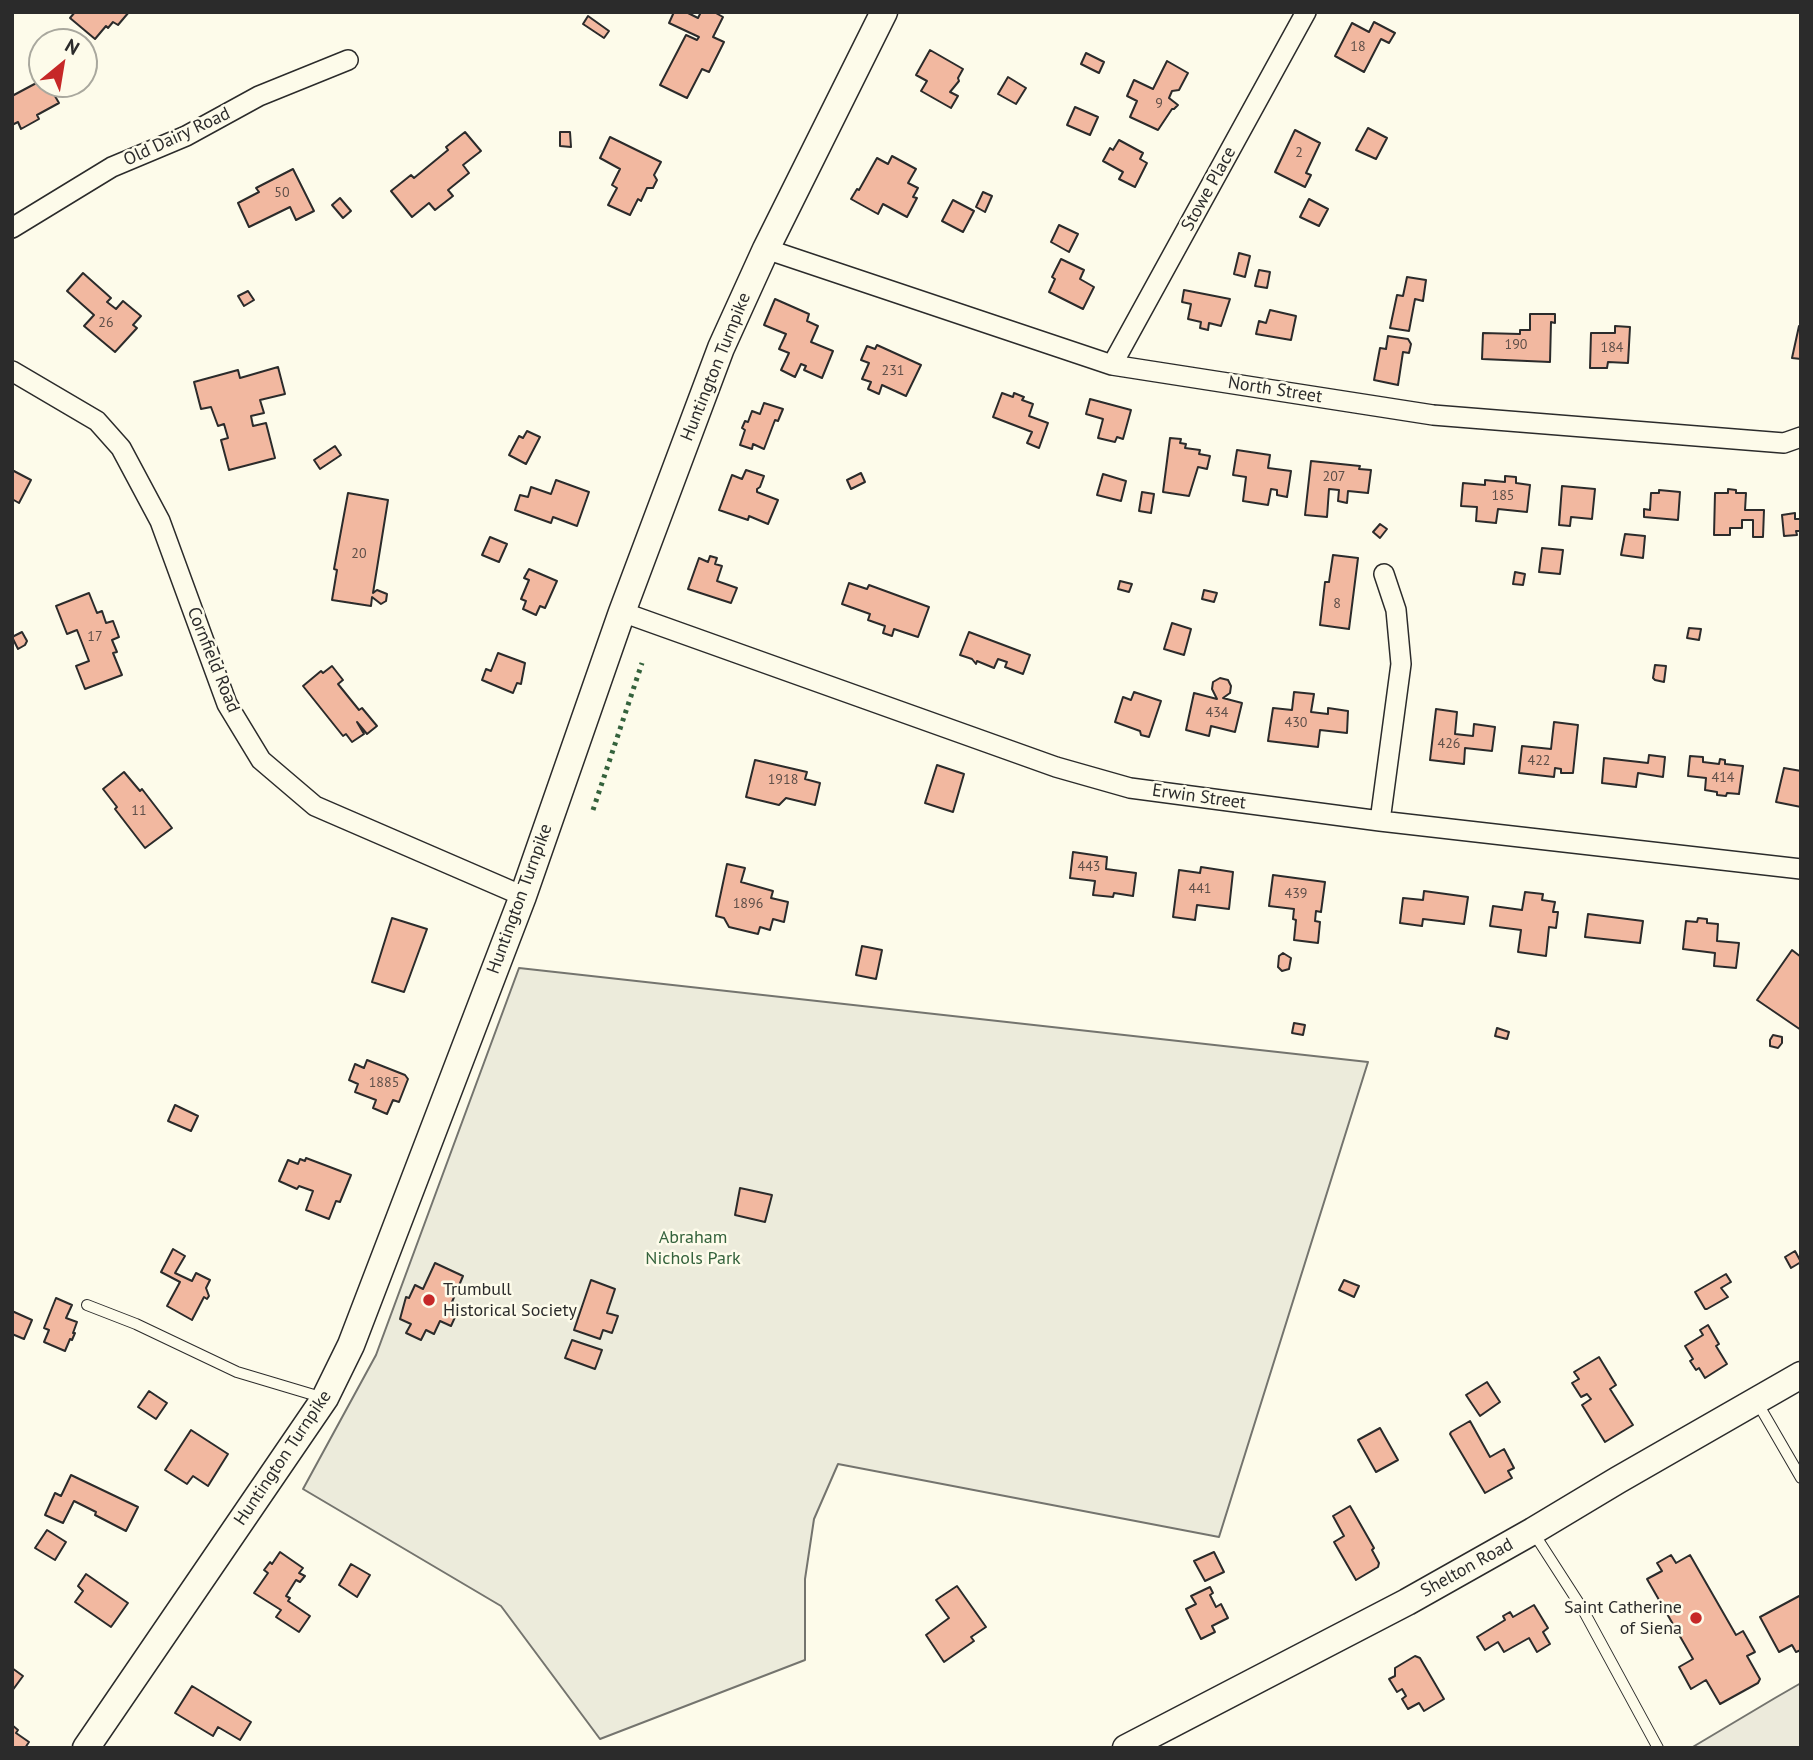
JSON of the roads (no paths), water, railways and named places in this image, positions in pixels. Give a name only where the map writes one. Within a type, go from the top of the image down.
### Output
[{"type":"main road","name":"Huntington Turnpike","points":[[86,1748],[325,1398],[351,1345],[523,896],[622,612],[701,397],[765,249],[884,12]]},
{"type":"main road","name":"Shelton Road","points":[[1126,1748],[1407,1602],[1801,1375]]},
{"type":"street","name":"Stowe Place","points":[[1112,365],[1306,12]]},
{"type":"street","name":"Old Dairy Road","points":[[12,228],[112,167],[186,136],[259,96],[348,60]]},
{"type":"street","name":"North Street","points":[[765,249],[1112,365],[1433,415],[1784,443],[1801,437]]},
{"type":"street","name":"Cornfield Road","points":[[12,371],[97,421],[121,448],[160,521],[227,704],[261,760],[315,806],[523,896]]},
{"type":"street","points":[[1380,821],[1401,664],[1396,610],[1384,573]]},
{"type":"street","name":"Erwin Street","points":[[622,612],[1056,767],[1130,788],[1380,821],[1801,869]]},
{"type":"lane","points":[[87,1305],[136,1324],[237,1372],[325,1398]]},
{"type":"lane","points":[[1756,1400],[1801,1478]]},
{"type":"lane","points":[[1533,1531],[1582,1608],[1655,1747]]},
{"type":"place","name":"Trumbull Historical Society","points":[[429,1300]]},
{"type":"place","name":"Saint Catherine of Siena","points":[[1696,1618]]},
{"type":"park label","name":"Abraham Nichols Park","points":[[693,1248]]}]
